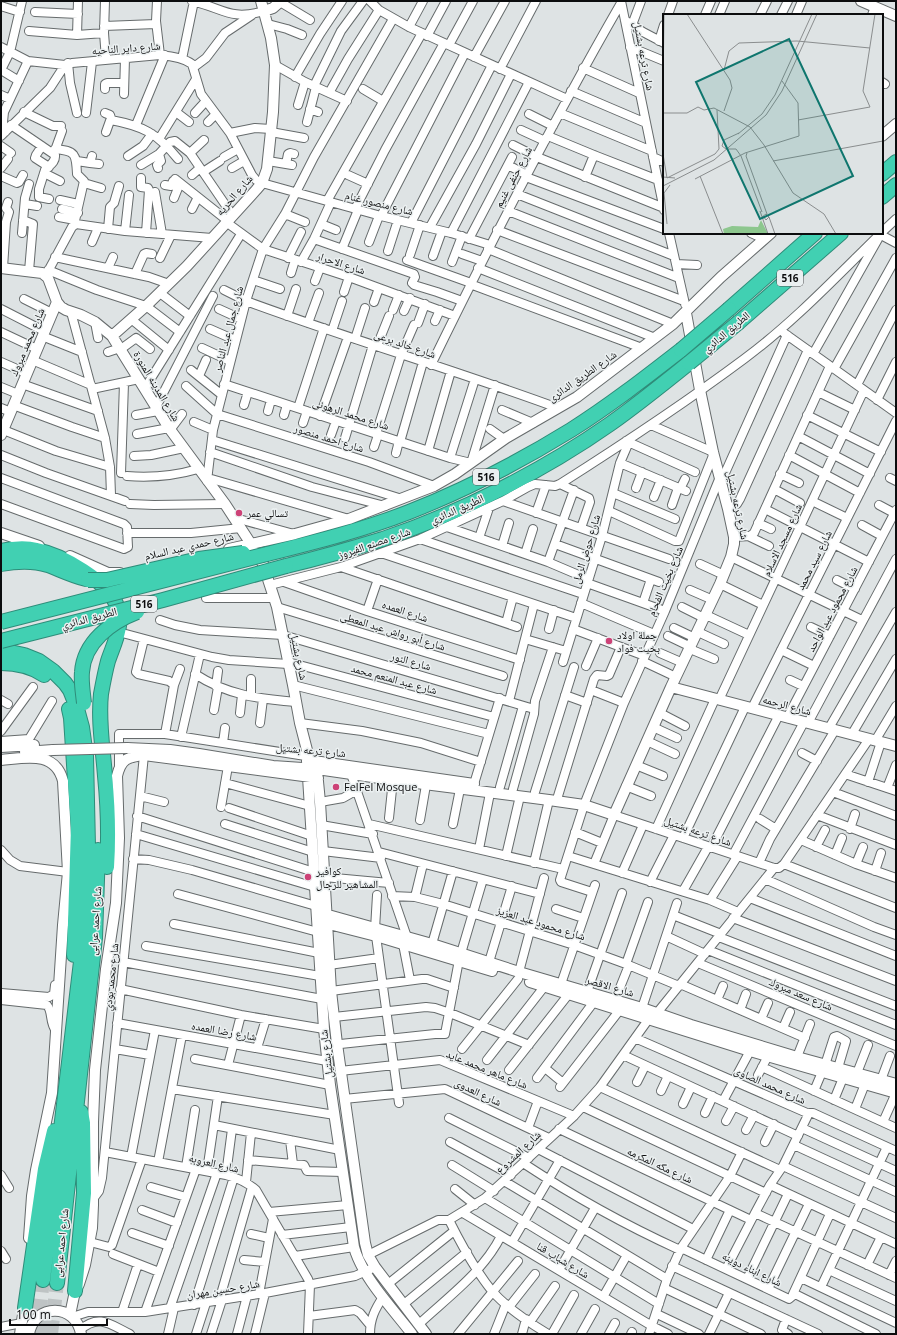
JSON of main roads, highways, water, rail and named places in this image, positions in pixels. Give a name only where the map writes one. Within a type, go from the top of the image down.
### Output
[{"type":"highway","points":[[883,173],[896,162]]},
{"type":"highway","points":[[883,196],[896,185]]},
{"type":"highway","name":"الطريق الدائري","points":[[1,622],[265,559],[373,525],[444,497],[492,474],[571,430],[609,404],[681,350],[814,234]]},
{"type":"highway","name":"الطريق الدائري","points":[[1,641],[336,554],[384,539],[478,501],[544,466],[603,429],[650,395],[739,322],[840,234]]},
{"type":"highway","points":[[1,551],[23,545],[37,550],[51,552],[90,575],[107,589],[117,606],[120,626],[105,671],[101,699],[100,724],[108,820],[108,858],[103,905],[95,938]]},
{"type":"highway","points":[[1,564],[34,562],[49,566],[72,576],[88,580],[107,580],[199,559],[243,553],[265,559]]},
{"type":"highway","name":"شارع احمد عرابى","points":[[43,1280],[95,938],[98,875],[96,792],[89,727],[84,703],[82,670],[86,654],[95,640],[114,624],[163,600]]},
{"type":"highway","name":"شارع احمد عرابى","points":[[1,650],[17,652],[31,657],[53,671],[70,690],[74,697],[82,727],[86,756],[88,846],[87,902],[80,972],[57,1283]]},
{"type":"highway","points":[[1,663],[28,666],[46,676],[60,690],[69,708],[72,728],[78,827],[77,886],[73,949],[74,958],[80,972]]},
{"type":"highway","points":[[25,1308],[44,1169],[52,1137],[71,1101],[80,1108],[83,1123],[84,1193],[75,1291]]},
{"type":"tunnel","points":[[37,1334],[43,1280]]},
{"type":"tunnel","points":[[51,1334],[57,1283]]},
{"type":"place","name":"تسالي عمر","points":[[239,513]]},
{"type":"place","name":"جملة اولاد بخيت فواد","points":[[609,641]]},
{"type":"place","name":"FelFel Mosque","points":[[336,787]]},
{"type":"place","name":"كوافير المشاهير للرجال","points":[[308,877]]}]
